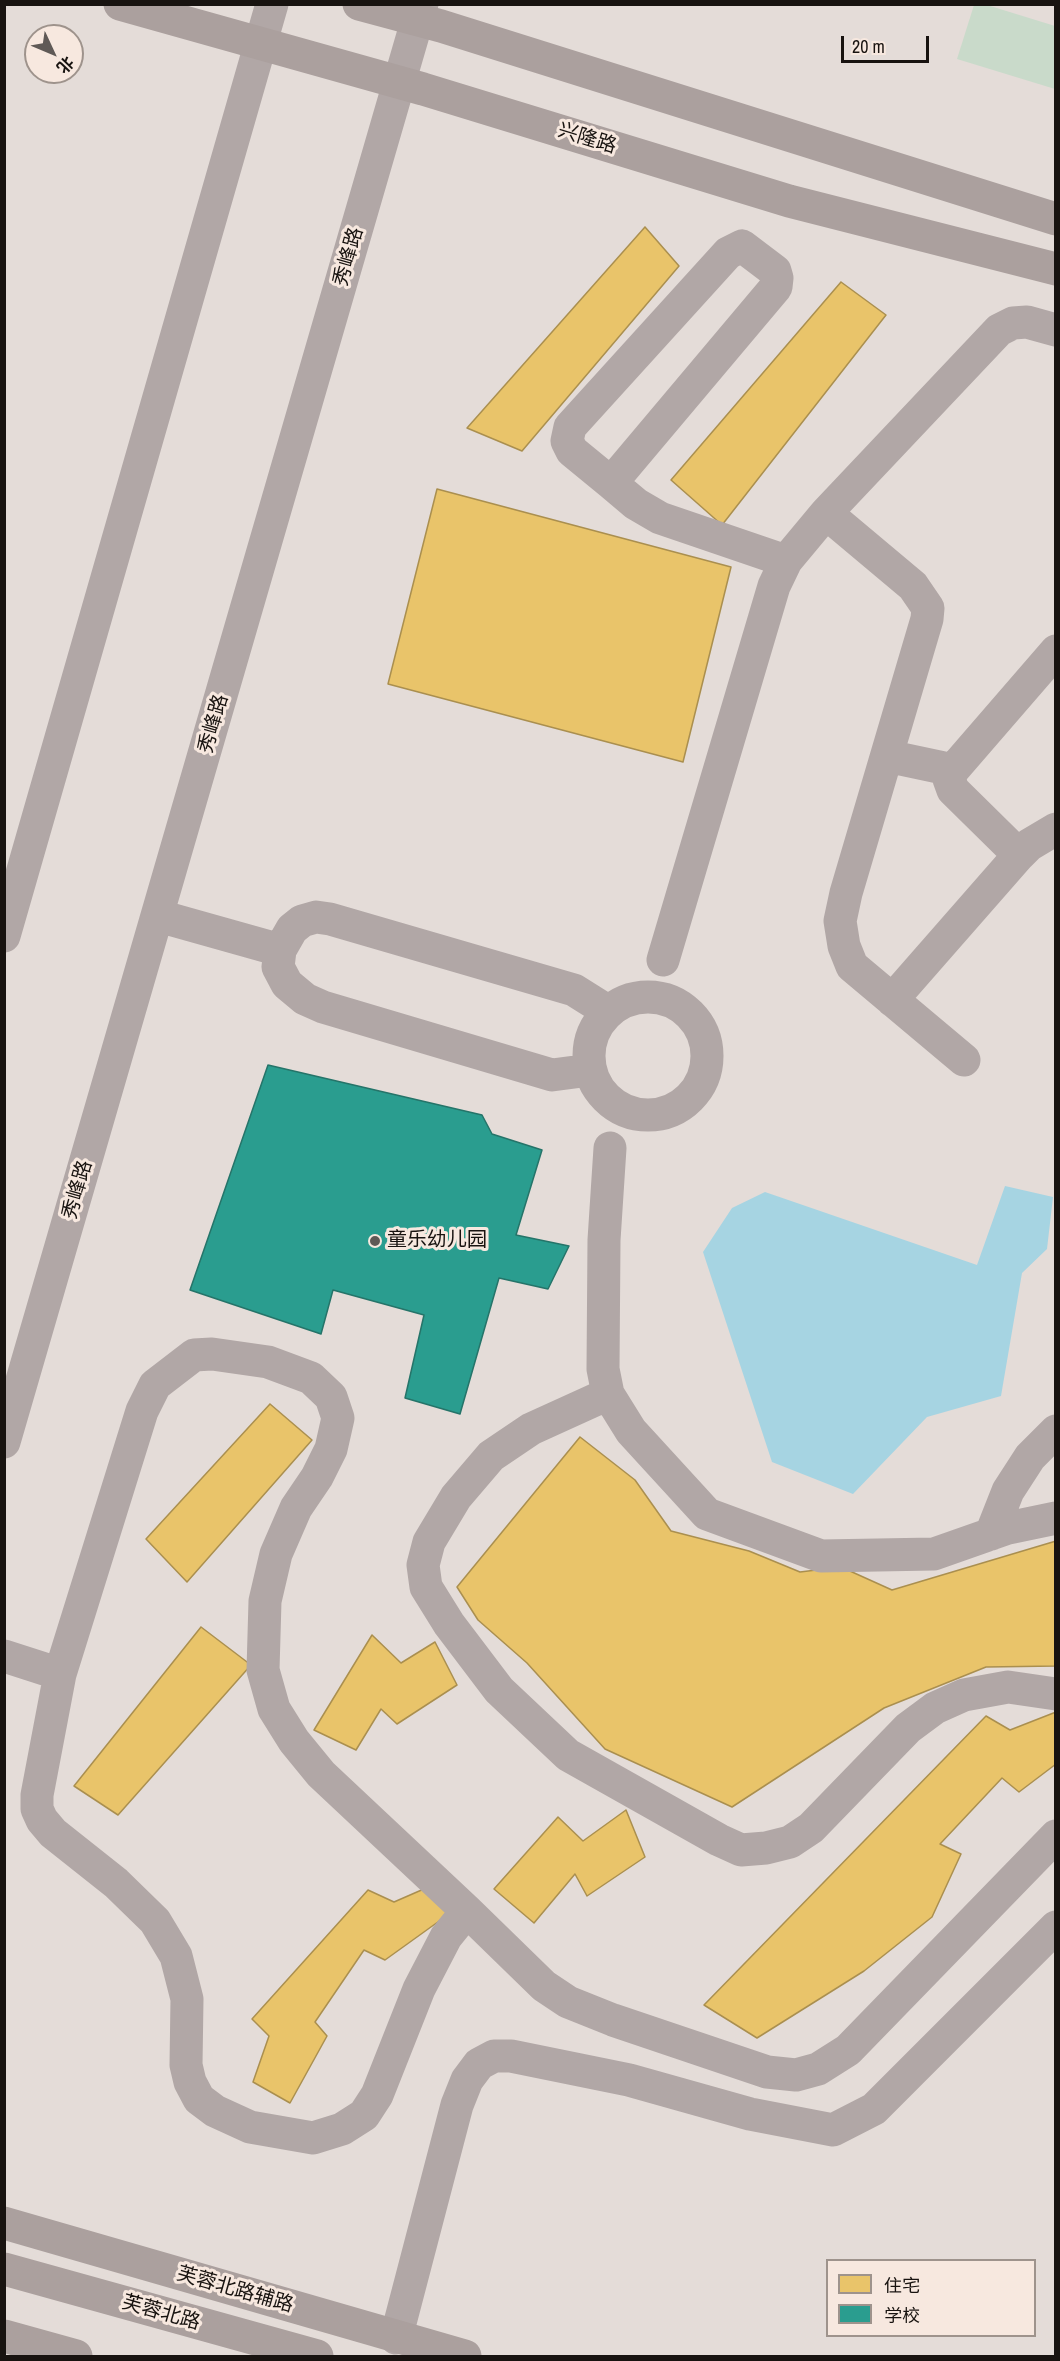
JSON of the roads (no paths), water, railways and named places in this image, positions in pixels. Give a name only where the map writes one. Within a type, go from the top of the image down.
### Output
[{"type":"main road","name":"兴隆路","points":[[120,4],[399,83],[789,201],[1056,269]]},
{"type":"main road","points":[[359,4],[420,12],[1056,219]]},
{"type":"main road","name":"芙蓉北路辅路","points":[[4,2223],[396,2338],[465,2356]]},
{"type":"main road","name":"芙蓉北路","points":[[4,2269],[317,2356]]},
{"type":"main road","points":[[4,2336],[76,2356]]},
{"type":"street","points":[[4,936],[272,4]]},
{"type":"street","name":"秀峰路","points":[[4,1442],[159,916],[420,12]]},
{"type":"street","points":[[611,483],[776,287],[775,271],[742,246],[728,253],[570,427],[567,441],[572,452],[636,504],[660,518],[786,561]]},
{"type":"street","points":[[590,1070],[552,1075],[323,1007],[305,999],[287,984],[278,967],[280,950],[292,929],[302,921],[316,917],[330,919],[621,1005],[653,997],[674,1002],[691,1015],[703,1032],[708,1053],[705,1074],[695,1093],[679,1107],[659,1115],[624,1108],[596,1086],[590,1070],[588,1055],[593,1034],[621,1005],[663,960],[774,586],[786,561],[826,513],[999,330],[1012,323],[1027,322],[1056,330]]},
{"type":"street","points":[[826,513],[913,586],[928,608],[927,619],[840,921],[844,946],[852,966],[964,1060]]},
{"type":"street","points":[[1019,855],[953,790],[949,778],[952,770],[1056,651]]},
{"type":"street","points":[[887,756],[952,770]]},
{"type":"street","points":[[892,1000],[1019,855],[1029,845],[1056,829]]},
{"type":"street","points":[[159,916],[280,950]]},
{"type":"street","points":[[663,960],[674,1002]]},
{"type":"street","points":[[624,1108],[610,1148],[604,1252],[603,1369],[608,1394],[631,1431],[707,1514],[821,1556],[934,1554],[1008,1528],[1056,1518]]},
{"type":"street","points":[[467,1911],[446,1938],[419,1989],[377,2095],[364,2115],[342,2129],[313,2138],[250,2127],[215,2111],[199,2099],[190,2082],[186,2065],[187,1999],[176,1956],[155,1921],[116,1883],[53,1833],[42,1820],[37,1809],[37,1795],[60,1674],[142,1411],[155,1385],[194,1355],[212,1354],[268,1362],[311,1378],[331,1397],[338,1418],[331,1449],[317,1477],[296,1508],[276,1554],[265,1601],[263,1670],[274,1709],[294,1741],[321,1774],[467,1911],[544,1986],[568,2002],[613,2020],[767,2072],[796,2075],[818,2068],[848,2050],[1056,1836]]},
{"type":"street","points":[[608,1394],[531,1429],[491,1456],[456,1497],[429,1542],[423,1565],[426,1587],[449,1624],[499,1690],[568,1755],[719,1840],[741,1850],[766,1848],[790,1842],[811,1828],[908,1728],[935,1708],[964,1695],[1008,1686],[1056,1694]]},
{"type":"street","points":[[991,1534],[1008,1491],[1030,1457],[1056,1431]]},
{"type":"street","points":[[4,1656],[60,1674]]},
{"type":"street","points":[[396,2338],[457,2105],[467,2080],[479,2064],[494,2056],[511,2056],[629,2080],[750,2114],[833,2130],[874,2109],[1056,1927]]},
{"type":"water","points":[[1005,1186],[1053,1197],[1047,1249],[1022,1273],[1001,1396],[927,1417],[853,1494],[772,1462],[703,1252],[732,1208],[765,1192],[977,1265]]},
{"type":"place","name":"童乐幼儿园","points":[[375,1241]]}]
